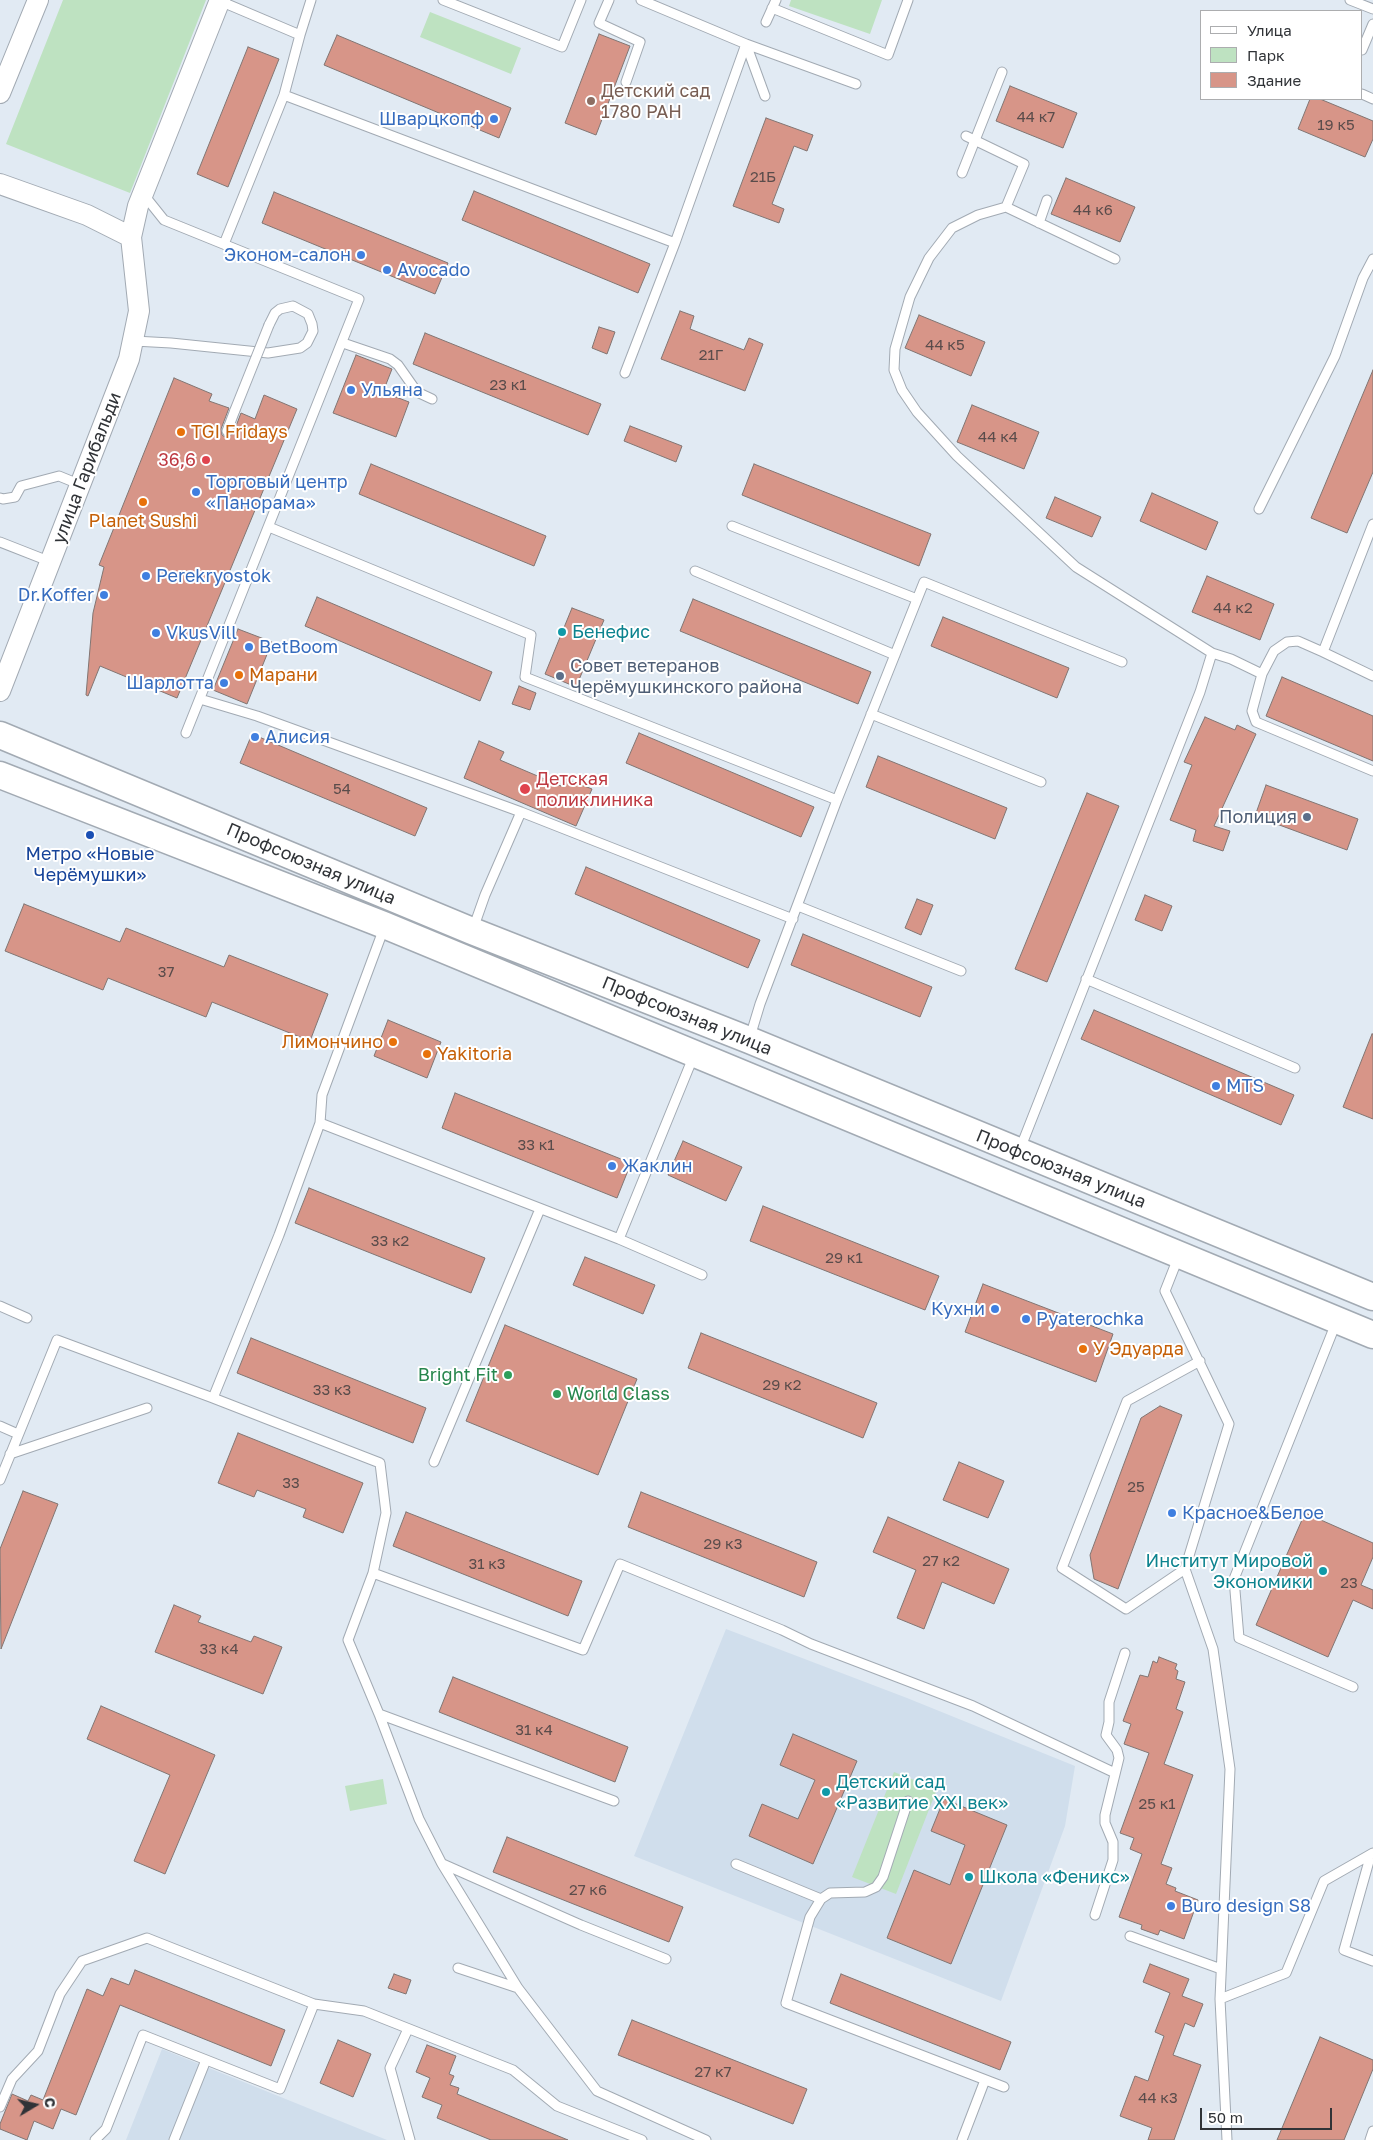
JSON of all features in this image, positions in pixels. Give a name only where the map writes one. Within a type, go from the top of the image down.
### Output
[{"type":"main road","name":"Профсоюзная улица","points":[[0,735],[472,931],[749,1040],[1373,1297]]},
{"type":"main road","name":"Профсоюзная улица","points":[[0,775],[384,925],[1373,1335]]},
{"type":"street","points":[[0,93],[38,0]]},
{"type":"street","name":"улица Гарибальди","points":[[0,691],[129,359],[139,311],[131,237],[142,193],[220,0]]},
{"type":"street","points":[[0,184],[87,215],[131,237]]},
{"type":"lane","points":[[220,0],[300,35]]},
{"type":"lane","points":[[224,244],[284,95],[310,0]]},
{"type":"lane","points":[[444,0],[562,47],[581,0]]},
{"type":"lane","points":[[609,0],[599,23],[640,42],[626,82]]},
{"type":"lane","points":[[641,0],[746,44],[856,84]]},
{"type":"lane","points":[[766,22],[774,4],[888,55],[908,0]]},
{"type":"lane","points":[[1350,0],[1373,9]]},
{"type":"lane","points":[[1363,48],[1373,24]]},
{"type":"lane","points":[[746,44],[765,96]]},
{"type":"lane","points":[[625,373],[675,243],[746,44]]},
{"type":"lane","points":[[962,173],[1002,72]]},
{"type":"lane","points":[[284,95],[675,243]]},
{"type":"lane","points":[[966,136],[1024,164],[1006,207]]},
{"type":"lane","points":[[142,193],[164,220],[359,299],[186,734]]},
{"type":"lane","points":[[1039,223],[1047,200]]},
{"type":"lane","points":[[1115,259],[1006,207],[978,215],[952,228],[929,258],[910,297],[895,350],[894,370],[902,390],[917,412],[957,456],[1076,566],[1212,653],[1231,659],[1262,674]]},
{"type":"lane","points":[[1259,509],[1335,356],[1363,278],[1373,259]]},
{"type":"lane","points":[[134,342],[171,343],[261,353],[294,350],[307,344],[311,337],[312,324],[304,310],[287,306],[275,312],[271,318],[227,431]]},
{"type":"lane","points":[[343,343],[390,359],[398,365],[417,392],[432,399]]},
{"type":"lane","points":[[0,498],[15,497],[21,486],[59,476],[81,485]]},
{"type":"lane","points":[[1323,652],[1371,534],[1373,524]]},
{"type":"lane","points":[[732,526],[917,599]]},
{"type":"lane","points":[[269,527],[531,635],[525,677],[838,800]]},
{"type":"lane","points":[[0,542],[51,562]]},
{"type":"lane","points":[[694,571],[895,655]]},
{"type":"lane","points":[[749,1040],[760,1004],[871,714],[924,582],[1122,662]]},
{"type":"lane","points":[[1373,676],[1298,641],[1288,642],[1274,651],[1262,674],[1252,711],[1256,722],[1373,771]]},
{"type":"lane","points":[[1019,1151],[1200,692],[1212,653]]},
{"type":"lane","points":[[200,699],[257,716],[521,812],[793,919]]},
{"type":"lane","points":[[871,714],[1041,782]]},
{"type":"lane","points":[[472,931],[485,895],[521,812]]},
{"type":"lane","points":[[798,906],[961,971]]},
{"type":"lane","points":[[213,1398],[279,1235],[320,1123],[322,1095],[384,925]]},
{"type":"lane","points":[[1086,979],[1295,1068]]},
{"type":"lane","points":[[619,1240],[694,1055]]},
{"type":"lane","points":[[320,1123],[619,1240],[702,1275]]},
{"type":"lane","points":[[434,1462],[540,1209]]},
{"type":"lane","points":[[1178,1255],[1165,1291],[1229,1424],[1185,1569],[1213,1649],[1230,1769],[1220,1999],[1227,2140]]},
{"type":"lane","points":[[0,1306],[27,1318]]},
{"type":"lane","points":[[1337,1320],[1234,1579],[1239,1638],[1353,1687]]},
{"type":"lane","points":[[0,1480],[57,1340],[380,1463],[386,1513],[373,1573],[348,1640],[379,1714],[419,1819],[442,1864],[518,1988],[597,2091],[706,2140]]},
{"type":"lane","points":[[1185,1569],[1126,1609],[1062,1568],[1127,1401],[1200,1361]]},
{"type":"lane","points":[[10,1454],[146,1408]]},
{"type":"lane","points":[[0,1426],[18,1434]]},
{"type":"lane","points":[[373,1573],[583,1650],[620,1564],[782,1630],[811,1644],[973,1706],[1115,1773]]},
{"type":"lane","points":[[1096,1915],[1113,1860],[1114,1842],[1105,1823],[1105,1814],[1118,1758],[1117,1750],[1106,1735],[1109,1722],[1109,1702],[1125,1653]]},
{"type":"lane","points":[[379,1714],[614,1801]]},
{"type":"lane","points":[[908,1802],[882,1877],[876,1887],[865,1892],[830,1893],[821,1899],[810,1917],[786,2003],[1004,2087]]},
{"type":"lane","points":[[1220,1999],[1286,1973],[1324,1881],[1372,1854]]},
{"type":"lane","points":[[1372,1854],[1344,1950],[1373,1961]]},
{"type":"lane","points":[[442,1864],[581,1925],[666,1959]]},
{"type":"lane","points":[[736,1864],[821,1899]]},
{"type":"lane","points":[[1130,1936],[1221,1969]]},
{"type":"lane","points":[[0,2107],[12,2079],[38,2051],[60,1994],[82,1961],[147,1938],[314,2004],[364,2011],[513,2070],[558,2106],[642,2140]]},
{"type":"lane","points":[[458,1968],[518,1988]]},
{"type":"lane","points":[[94,2140],[106,2129],[143,2035],[280,2088],[314,2004]]},
{"type":"lane","points":[[408,2029],[390,2068],[410,2140]]},
{"type":"lane","points":[[174,2140],[206,2060]]},
{"type":"lane","points":[[962,2140],[985,2080]]},
{"type":"lane","points":[[1370,2140],[1373,2131]]},
{"type":"shaded area","points":[[726,1629],[907,1698],[1075,1766],[1065,1826],[1001,2001],[634,1856]]},
{"type":"shaded area","points":[[162,2049],[387,2140],[126,2140]]},
{"type":"green space","points":[[63,0],[206,0],[130,193],[6,144]]},
{"type":"green space","points":[[791,0],[882,0],[870,34],[789,6]]},
{"type":"green space","points":[[430,12],[521,48],[511,74],[420,37]]},
{"type":"green space","points":[[894,1772],[937,1789],[896,1894],[852,1877]]},
{"type":"green space","points":[[383,1779],[387,1804],[350,1811],[345,1786]]},
{"type":"building","name":"Детский сад 1780 РАН","points":[[599,34],[630,46],[596,135],[565,123]]},
{"type":"building","points":[[337,35],[511,108],[499,138],[324,65]]},
{"type":"building","points":[[248,47],[279,59],[228,187],[197,174]]},
{"type":"building","points":[[1010,86],[1077,113],[1063,148],[996,121]]},
{"type":"building","points":[[1310,100],[1322,100],[1373,121],[1373,139],[1365,157],[1298,129]]},
{"type":"building","points":[[766,118],[813,135],[807,151],[794,146],[772,204],[784,209],[779,223],[733,206]]},
{"type":"building","points":[[1066,178],[1135,207],[1120,242],[1051,214]]},
{"type":"building","points":[[474,191],[650,264],[638,293],[462,220]]},
{"type":"building","points":[[274,192],[448,263],[435,294],[262,223]]},
{"type":"building","points":[[680,311],[694,316],[690,329],[744,350],[749,338],[763,344],[745,391],[661,359]]},
{"type":"building","points":[[919,315],[985,342],[971,376],[905,348]]},
{"type":"building","points":[[599,327],[615,332],[607,354],[592,348]]},
{"type":"building","points":[[425,333],[601,404],[588,435],[413,364]]},
{"type":"building","points":[[356,355],[392,369],[383,392],[409,402],[396,437],[333,413]]},
{"type":"building","points":[[1373,370],[1373,472],[1347,533],[1311,518]]},
{"type":"building","name":"Торговый центр «Панорама»","points":[[174,378],[212,394],[209,401],[229,408],[221,429],[222,435],[225,437],[233,434],[241,413],[255,419],[264,395],[297,409],[177,698],[100,666],[88,696],[86,695],[93,613],[104,567],[99,565]]},
{"type":"building","points":[[972,405],[1039,432],[1024,469],[957,442]]},
{"type":"building","points":[[630,426],[682,446],[676,462],[624,441]]},
{"type":"building","points":[[371,464],[546,536],[534,566],[359,494]]},
{"type":"building","points":[[754,464],[931,534],[919,566],[742,495]]},
{"type":"building","points":[[1152,493],[1218,522],[1206,550],[1140,521]]},
{"type":"building","points":[[1055,497],[1101,517],[1092,537],[1046,518]]},
{"type":"building","points":[[1207,576],[1274,604],[1260,640],[1192,612]]},
{"type":"building","points":[[317,597],[492,672],[480,701],[305,626]]},
{"type":"building","points":[[693,599],[871,672],[858,704],[680,631]]},
{"type":"building","points":[[572,608],[604,620],[576,687],[545,674]]},
{"type":"building","points":[[943,617],[1069,668],[1057,698],[931,646]]},
{"type":"building","points":[[238,629],[272,642],[247,704],[213,690]]},
{"type":"building","points":[[1282,677],[1373,716],[1373,761],[1266,716]]},
{"type":"building","points":[[519,686],[536,693],[530,710],[512,704]]},
{"type":"building","points":[[1205,717],[1235,730],[1237,725],[1256,734],[1214,826],[1230,831],[1223,851],[1193,841],[1196,830],[1170,820],[1192,765],[1184,762]]},
{"type":"building","points":[[639,733],[814,807],[801,837],[626,763]]},
{"type":"building","points":[[252,734],[427,808],[415,836],[240,763]]},
{"type":"building","points":[[479,741],[504,752],[500,760],[561,786],[564,778],[592,789],[576,826],[464,778]]},
{"type":"building","points":[[878,756],[1007,808],[995,839],[866,787]]},
{"type":"building","name":"Полиция","points":[[1266,785],[1358,819],[1347,850],[1255,816]]},
{"type":"building","points":[[1087,793],[1119,806],[1047,982],[1015,969]]},
{"type":"building","points":[[586,867],[760,940],[748,968],[575,894]]},
{"type":"building","points":[[1145,895],[1172,906],[1162,931],[1135,920]]},
{"type":"building","points":[[917,899],[933,905],[921,935],[905,928]]},
{"type":"building","points":[[24,904],[120,942],[126,928],[224,967],[229,955],[328,994],[310,1041],[212,1002],[206,1017],[108,978],[103,990],[5,951]]},
{"type":"building","points":[[803,934],[932,987],[920,1017],[791,965]]},
{"type":"building","points":[[1094,1010],[1294,1095],[1281,1125],[1081,1039]]},
{"type":"building","points":[[388,1020],[441,1042],[427,1078],[374,1056]]},
{"type":"building","points":[[1373,1034],[1373,1119],[1343,1107]]},
{"type":"building","points":[[455,1093],[631,1163],[617,1198],[442,1128]]},
{"type":"building","points":[[683,1141],[742,1167],[726,1201],[668,1175]]},
{"type":"building","points":[[309,1188],[485,1258],[471,1293],[295,1223]]},
{"type":"building","points":[[763,1206],[939,1276],[925,1310],[750,1241]]},
{"type":"building","points":[[585,1257],[655,1285],[643,1314],[573,1285]]},
{"type":"building","points":[[983,1284],[1113,1334],[1096,1382],[965,1332]]},
{"type":"building","points":[[505,1325],[637,1379],[598,1475],[466,1421]]},
{"type":"building","points":[[701,1333],[877,1403],[863,1438],[688,1368]]},
{"type":"building","points":[[251,1338],[426,1408],[413,1443],[237,1373]]},
{"type":"building","points":[[1160,1406],[1182,1415],[1118,1589],[1094,1579],[1090,1555],[1141,1418]]},
{"type":"building","points":[[238,1433],[363,1483],[343,1533],[303,1517],[306,1509],[257,1490],[254,1497],[218,1483]]},
{"type":"building","points":[[959,1462],[1004,1481],[988,1518],[943,1500]]},
{"type":"building","points":[[23,1491],[58,1504],[1,1649],[0,1549]]},
{"type":"building","points":[[641,1492],[817,1562],[804,1597],[628,1527]]},
{"type":"building","points":[[406,1512],[582,1581],[568,1616],[393,1546]]},
{"type":"building","name":"Институт Мировой Экономики","points":[[1305,1513],[1373,1543],[1373,1557],[1361,1585],[1373,1590],[1373,1609],[1353,1600],[1328,1657],[1256,1625]]},
{"type":"building","points":[[888,1517],[1009,1569],[994,1604],[942,1582],[924,1629],[897,1618],[916,1570],[873,1552]]},
{"type":"building","points":[[174,1605],[201,1616],[198,1622],[251,1642],[254,1636],[282,1647],[263,1694],[155,1652]]},
{"type":"building","points":[[1159,1657],[1177,1664],[1175,1669],[1178,1671],[1176,1679],[1185,1682],[1176,1709],[1183,1712],[1164,1764],[1193,1775],[1161,1864],[1172,1868],[1166,1884],[1176,1888],[1175,1891],[1198,1900],[1184,1939],[1160,1930],[1158,1935],[1141,1929],[1142,1925],[1119,1917],[1142,1854],[1130,1849],[1134,1838],[1120,1833],[1149,1753],[1124,1744],[1131,1724],[1123,1721],[1140,1675],[1148,1677],[1153,1661],[1157,1663]]},
{"type":"building","points":[[453,1677],[628,1747],[615,1782],[439,1712]]},
{"type":"building","points":[[101,1706],[215,1755],[165,1874],[134,1861],[170,1775],[87,1739]]},
{"type":"building","name":"Детский сад «Развитие XXI век»","points":[[793,1734],[857,1761],[813,1864],[749,1836],[762,1804],[798,1819],[815,1780],[780,1765]]},
{"type":"building","name":"Школа «Феникс»","points":[[944,1799],[1007,1825],[951,1964],[887,1938],[914,1870],[950,1885],[965,1845],[931,1831]]},
{"type":"building","points":[[507,1837],[683,1907],[669,1942],[493,1872]]},
{"type":"building","points":[[1150,1964],[1189,1979],[1182,1996],[1203,2004],[1194,2027],[1185,2023],[1173,2055],[1201,2065],[1174,2140],[1148,2140],[1152,2128],[1120,2116],[1135,2076],[1148,2081],[1164,2036],[1155,2032],[1170,1993],[1143,1982]]},
{"type":"building","points":[[135,1970],[285,2030],[271,2066],[120,2005],[76,2115],[61,2109],[53,2129],[34,2121],[27,2140],[0,2129],[0,2124],[12,2094],[28,2101],[31,2095],[43,2100],[87,1989],[103,1996],[111,1978],[129,1985]]},
{"type":"building","points":[[394,1974],[411,1980],[406,1994],[388,1988]]},
{"type":"building","points":[[841,1974],[1011,2042],[1000,2070],[830,2003]]},
{"type":"building","points":[[632,2020],[807,2089],[793,2124],[618,2055]]},
{"type":"building","points":[[1320,2037],[1373,2060],[1373,2069],[1344,2140],[1277,2140]]},
{"type":"building","points":[[338,2040],[371,2054],[353,2097],[320,2083]]},
{"type":"building","points":[[427,2045],[456,2056],[449,2074],[454,2076],[450,2085],[459,2088],[457,2094],[568,2140],[491,2140],[437,2118],[442,2105],[422,2097],[430,2078],[416,2072]]},
{"type":"place","name":"Детский сад 1780 РАН","points":[[591,101]]},
{"type":"place","name":"Шварцкопф","points":[[494,119]]},
{"type":"place","name":"Эконом-салон","points":[[361,255]]},
{"type":"place","name":"Avocado","points":[[387,270]]},
{"type":"place","name":"Ульяна","points":[[351,390]]},
{"type":"place","name":"TGI Fridays","points":[[181,432]]},
{"type":"place","name":"36,6","points":[[206,460]]},
{"type":"place","name":"Торговый центр «Панорама»","points":[[196,492]]},
{"type":"place","name":"Planet Sushi","points":[[143,502]]},
{"type":"place","name":"Perekryostok","points":[[146,576]]},
{"type":"place","name":"Dr.Koffer","points":[[104,595]]},
{"type":"place","name":"Бенефис","points":[[562,632]]},
{"type":"place","name":"VkusVill","points":[[156,633]]},
{"type":"place","name":"BetBoom","points":[[249,647]]},
{"type":"place","name":"Марани","points":[[239,675]]},
{"type":"place","name":"Совет ветеранов Черёмушкинского района","points":[[560,676]]},
{"type":"place","name":"Шарлотта","points":[[224,683]]},
{"type":"place","name":"Алисия","points":[[255,737]]},
{"type":"place","name":"Детская поликлиника","points":[[525,789]]},
{"type":"place","name":"Полиция","points":[[1307,817]]},
{"type":"place","name":"Метро «Новые Черёмушки»","points":[[90,835]]},
{"type":"place","name":"Лимончино","points":[[393,1042]]},
{"type":"place","name":"Yakitoria","points":[[427,1054]]},
{"type":"place","name":"MTS","points":[[1216,1086]]},
{"type":"place","name":"Жаклин","points":[[612,1166]]},
{"type":"place","name":"Кухни","points":[[995,1309]]},
{"type":"place","name":"Pyaterochka","points":[[1026,1319]]},
{"type":"place","name":"У Эдуарда","points":[[1083,1349]]},
{"type":"place","name":"Bright Fit","points":[[508,1375]]},
{"type":"place","name":"World Class","points":[[557,1394]]},
{"type":"place","name":"Красное&Белое","points":[[1172,1513]]},
{"type":"place","name":"Институт Мировой Экономики","points":[[1323,1571]]},
{"type":"place","name":"Детский сад «Развитие XXI век»","points":[[826,1792]]},
{"type":"place","name":"Школа «Феникс»","points":[[969,1877]]},
{"type":"place","name":"Buro design S8","points":[[1171,1906]]}]
